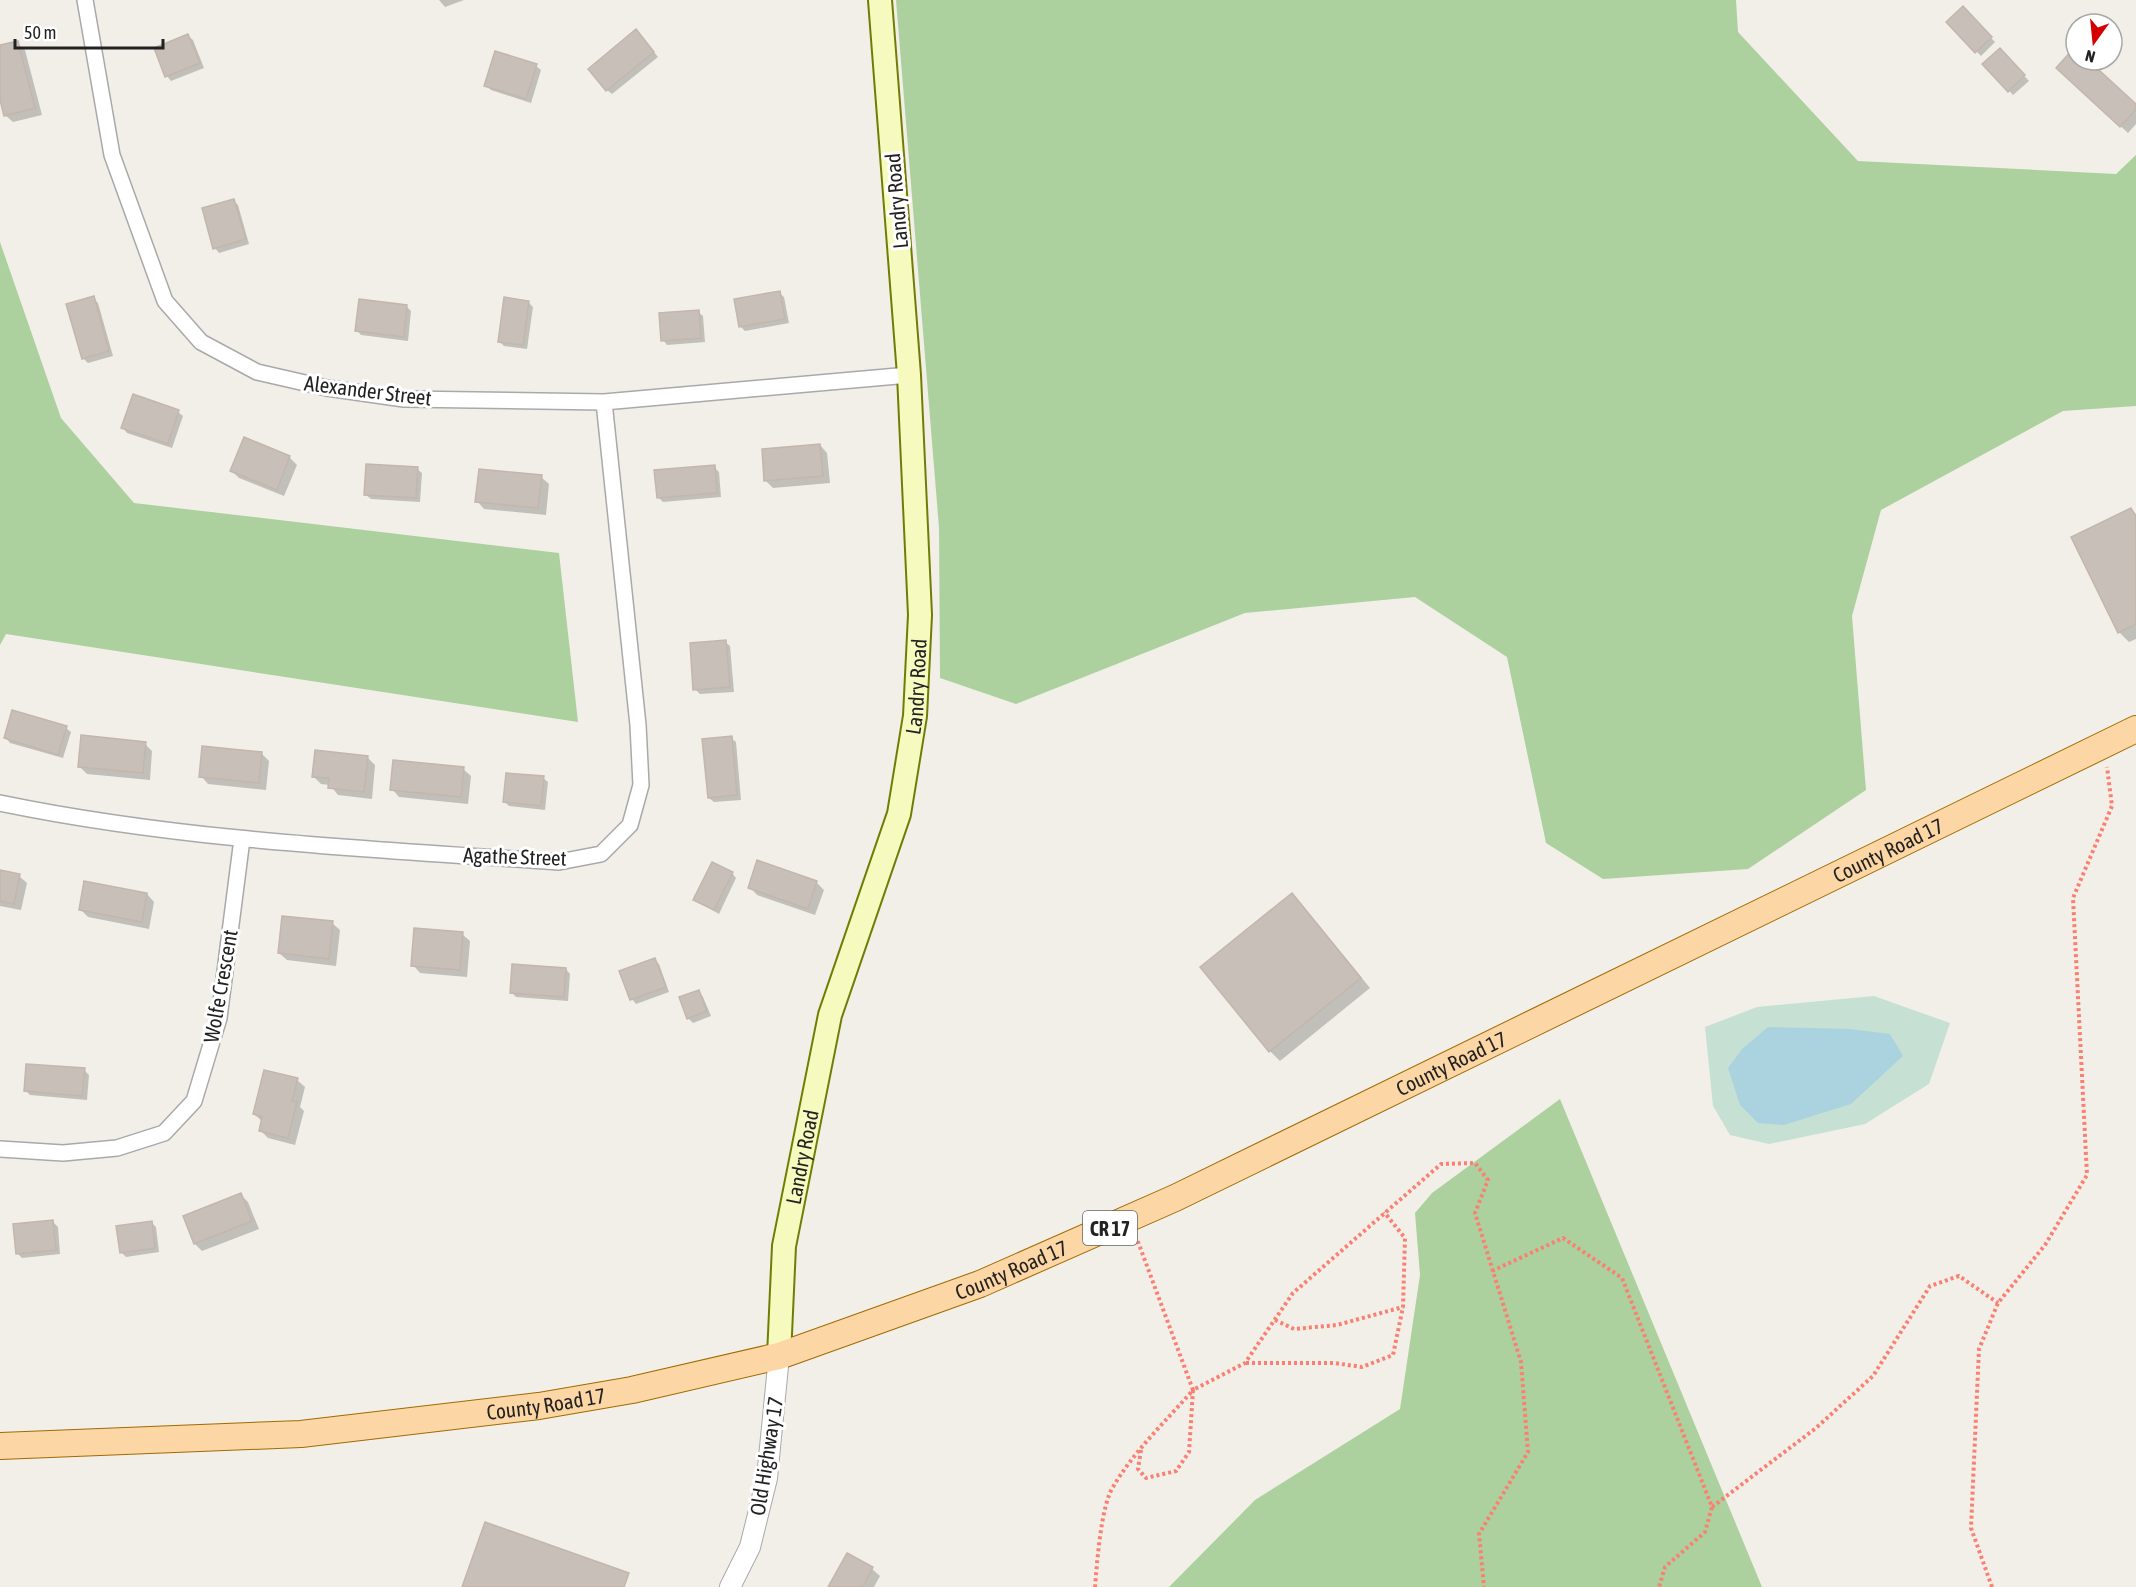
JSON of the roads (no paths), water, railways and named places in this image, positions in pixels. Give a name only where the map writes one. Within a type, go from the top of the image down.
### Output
[{"type":"main road","name":"Landry Road","points":[[779,1356],[784,1246],[828,1027],[899,814],[915,716],[920,615],[909,375],[880,0]]},
{"type":"main road","name":"County Road 17","points":[[0,1446],[301,1434],[539,1406],[632,1390],[779,1356],[980,1284],[1129,1219],[2136,729]]},
{"type":"street","name":"Alexander Street","points":[[85,0],[112,155],[165,301],[201,342],[257,372],[338,389],[404,399],[604,402],[909,375]]},
{"type":"street","name":"Agathe Street","points":[[0,803],[57,815],[242,839],[559,862],[601,854],[630,825],[641,785],[638,726],[604,402]]},
{"type":"street","name":"Wolfe Crescent","points":[[0,1149],[63,1153],[117,1148],[164,1133],[194,1101],[219,1018],[242,839]]},
{"type":"street","name":"Old Highway 17","points":[[730,1587],[750,1547],[767,1478],[779,1356]]},
{"type":"water","points":[[1768,1027],[1850,1029],[1890,1034],[1903,1056],[1851,1104],[1784,1125],[1758,1123],[1740,1105],[1728,1068],[1742,1049]]}]
